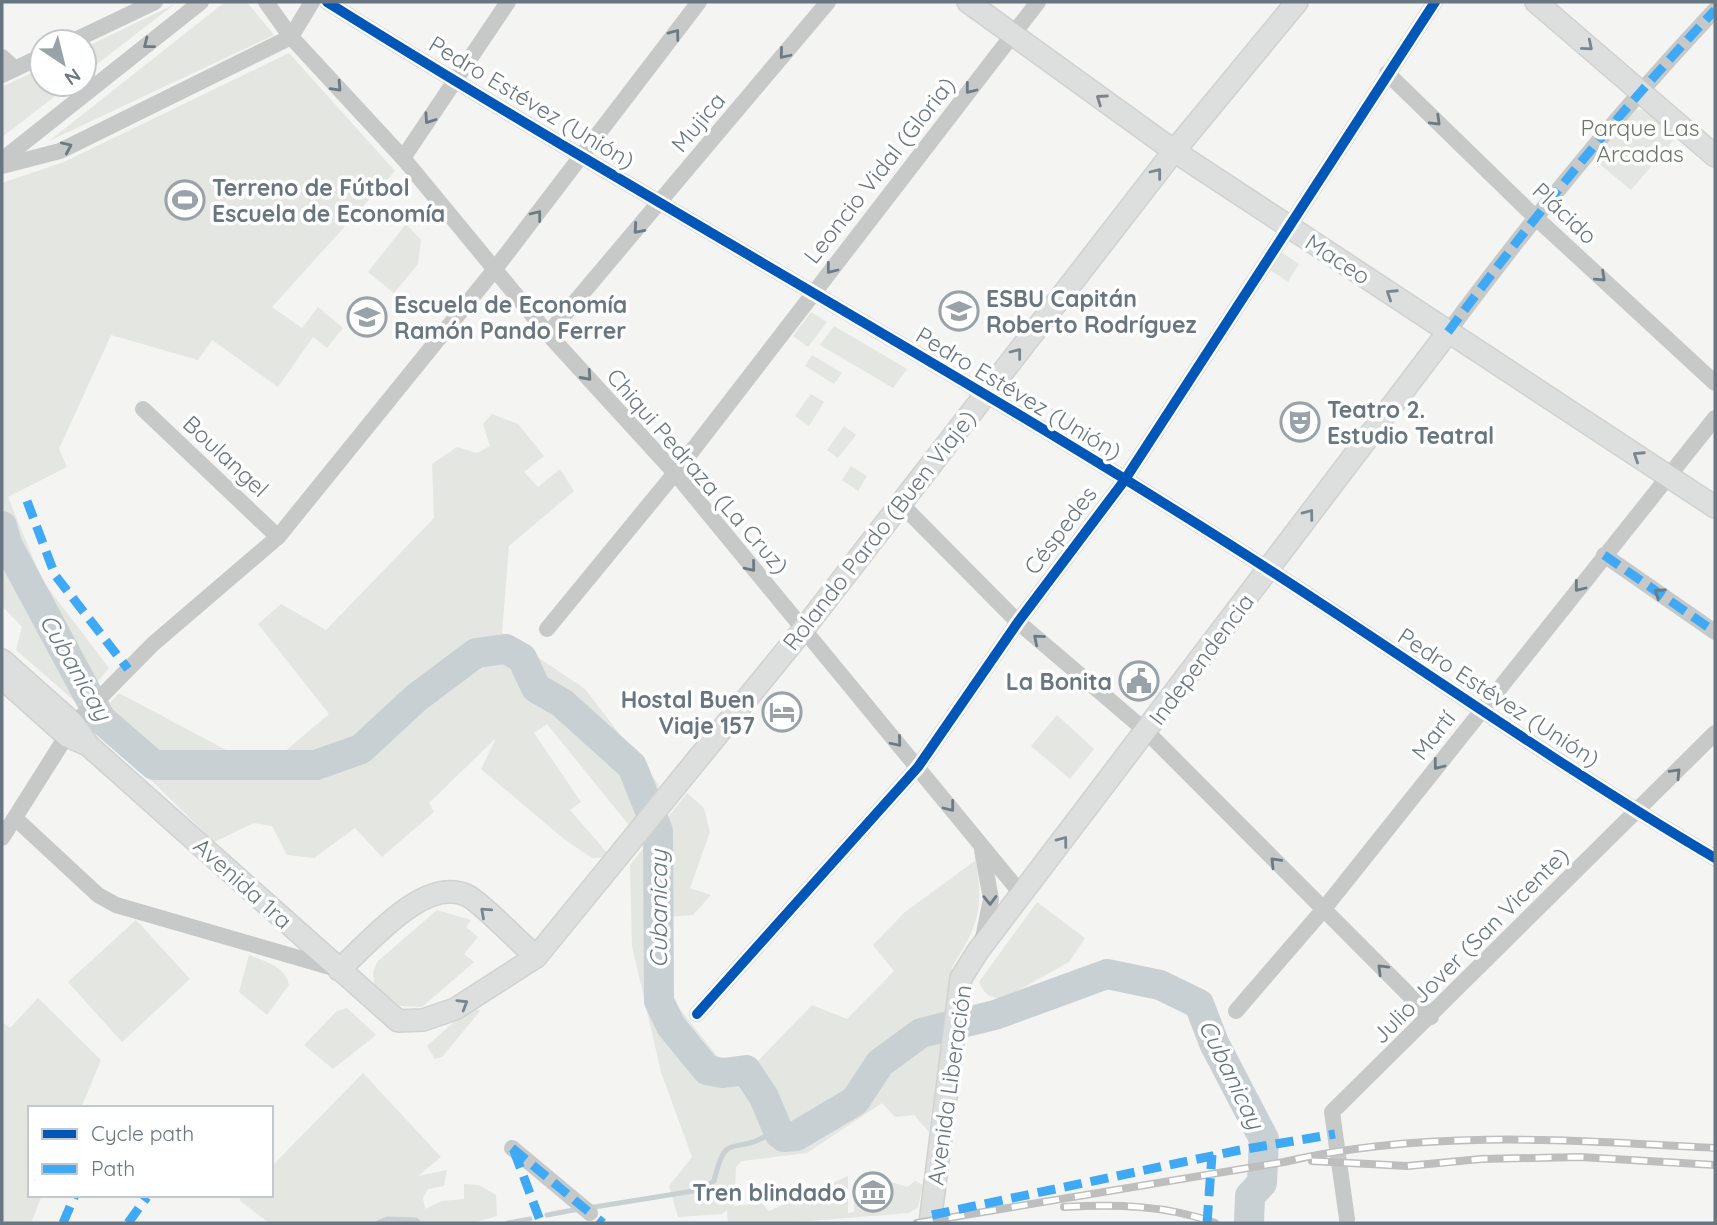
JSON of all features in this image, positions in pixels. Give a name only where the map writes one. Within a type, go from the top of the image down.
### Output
[{"type":"main road","name":"Maceo","points":[[968,2],[1174,150],[1715,507]]},
{"type":"main road","name":"Rolando Pardo (Buen Viaje)","points":[[398,1021],[423,1020],[455,1009],[536,957],[803,630],[1174,150],[1297,2]]},
{"type":"main road","points":[[1536,2],[1715,156]]},
{"type":"main road","name":"Independencia","points":[[978,951],[1023,896],[1448,332]]},
{"type":"main road","name":"Avenida 1ra","points":[[2,660],[74,725],[88,745],[398,1021]]},
{"type":"main road","name":"Avenida 1ra","points":[[2,678],[74,725]]},
{"type":"main road","points":[[339,970],[416,901],[443,891],[467,895],[536,957]]},
{"type":"main road","name":"Avenida Liberación","points":[[930,1223],[953,1058],[961,978],[978,951]]},
{"type":"street","points":[[98,29],[155,2]]},
{"type":"street","name":"Chiqui Pedraza (La Cruz)","points":[[266,2],[291,37],[403,158],[548,334],[675,473],[1023,896]]},
{"type":"street","points":[[2,166],[60,151],[291,37],[312,2]]},
{"type":"street","name":"Pedro Estévez (Unión)","points":[[327,2],[454,82],[814,292],[1268,569],[1481,712],[1715,858]]},
{"type":"street","points":[[403,158],[508,2]]},
{"type":"street","points":[[2,838],[74,725],[153,644],[278,537],[495,269],[699,2]]},
{"type":"street","name":"Mujica","points":[[548,334],[828,2]]},
{"type":"street","name":"Leoncio Vidal (Gloria)","points":[[547,629],[675,473],[1038,2]]},
{"type":"street","name":"Céspedes","points":[[697,1014],[918,767],[1018,622],[1124,481],[1435,2]]},
{"type":"street","points":[[2,160],[193,3]]},
{"type":"street","points":[[1448,332],[1534,216],[1640,90],[1715,10]]},
{"type":"street","points":[[2,57],[9,72],[28,63]]},
{"type":"street","name":"Plácido","points":[[1387,73],[1534,216],[1715,383]]},
{"type":"street","name":"Boulangel","points":[[143,409],[278,537]]},
{"type":"street","name":"Martí","points":[[1236,1011],[1323,910],[1715,418]]},
{"type":"street","points":[[901,505],[1018,622],[1147,732],[1430,1017]]},
{"type":"street","points":[[1604,555],[1715,632]]},
{"type":"street","name":"Julio Jover (San Vicente)","points":[[1347,1219],[1332,1112],[1715,733]]},
{"type":"street","points":[[15,818],[98,895],[116,905],[339,970]]},
{"type":"street","name":"Chiqui Pedraza (La Cruz)","points":[[978,951],[989,919],[991,899],[981,848]]},
{"type":"street","points":[[512,1148],[583,1208]]},
{"type":"green space","points":[[225,2],[247,2],[274,35],[49,141]]},
{"type":"green space","points":[[175,4],[98,63],[98,41]]},
{"type":"green space","name":"Terreno de Fútbol Escuela de Economía","points":[[289,53],[395,171],[272,307],[302,328],[318,307],[343,328],[327,348],[313,337],[278,387],[212,340],[198,360],[111,335],[59,449],[67,467],[8,497],[42,580],[109,668],[78,704],[16,650],[22,627],[2,606],[2,183],[64,162]]},
{"type":"green space","points":[[28,75],[28,98],[53,98],[2,137],[2,87]]},
{"type":"green space","name":"Parque Las Arcadas","points":[[1633,110],[1647,110],[1677,136],[1631,190],[1597,162],[1594,155]]},
{"type":"green space","points":[[406,224],[421,240],[418,264],[394,293],[368,272]]},
{"type":"green space","points":[[1281,252],[1299,264],[1288,282],[1269,269]]},
{"type":"green space","points":[[811,312],[827,322],[808,347],[793,336]]},
{"type":"green space","points":[[834,326],[907,369],[893,388],[820,345]]},
{"type":"green space","points":[[812,355],[842,373],[834,384],[805,366]]},
{"type":"green space","points":[[811,394],[824,402],[809,426],[795,416]]},
{"type":"green space","points":[[492,414],[518,424],[544,456],[524,472],[538,487],[560,469],[574,491],[509,546],[502,633],[585,689],[659,785],[649,809],[632,829],[547,724],[534,733],[581,802],[570,810],[611,857],[592,858],[564,839],[481,769],[496,738],[429,803],[434,812],[382,857],[355,828],[314,858],[287,855],[272,826],[254,823],[214,842],[151,780],[89,726],[119,693],[226,750],[276,759],[329,714],[258,624],[281,604],[326,630],[434,518],[432,464],[457,447],[477,453],[490,446],[483,424]]},
{"type":"green space","points":[[844,426],[856,435],[838,458],[827,450]]},
{"type":"green space","points":[[851,466],[867,476],[858,491],[842,480]]},
{"type":"green space","points":[[1057,715],[1094,749],[1070,779],[1031,746]]},
{"type":"green space","points":[[687,793],[704,808],[710,832],[690,888],[711,895],[693,915],[667,917],[671,998],[725,1066],[751,1068],[812,1005],[847,1019],[894,971],[873,945],[905,912],[976,860],[979,905],[968,940],[952,967],[929,1132],[914,1115],[895,1117],[882,1103],[807,1153],[742,1161],[736,1167],[734,1206],[762,1203],[769,1211],[848,1176],[848,1213],[854,1212],[855,1184],[864,1179],[867,1186],[883,1190],[891,1182],[908,1187],[915,1181],[923,1185],[918,1207],[909,1213],[785,1223],[728,1223],[727,1210],[722,1214],[678,1217],[669,1186],[692,1157],[661,1072],[632,946],[630,865]]},
{"type":"green space","points":[[1037,902],[1085,938],[1069,962],[1003,999],[991,996],[979,982]]},
{"type":"green space","points":[[437,910],[471,920],[466,927],[478,937],[464,954],[474,962],[422,1007],[400,1006],[374,985],[373,973],[377,962]]},
{"type":"green space","points":[[136,920],[190,979],[122,1042],[68,982]]},
{"type":"green space","points":[[249,955],[279,969],[289,985],[267,1015],[239,992]]},
{"type":"green space","points":[[38,998],[101,1060],[82,1106],[28,1106],[28,1197],[41,1197],[31,1223],[2,1223],[2,1022],[10,1028]]},
{"type":"green space","points":[[471,1007],[480,1011],[442,1057],[435,1059],[427,1046]]},
{"type":"green space","points":[[347,1008],[376,1035],[333,1069],[304,1045],[337,1011]]},
{"type":"green space","points":[[363,1073],[441,1157],[418,1176],[447,1170],[444,1186],[428,1189],[423,1198],[425,1209],[442,1201],[464,1199],[464,1184],[479,1185],[496,1195],[497,1216],[472,1223],[269,1223],[239,1200],[242,1197],[273,1197],[273,1165]]},
{"type":"waterway","name":"Cubanicay","points":[[2,526],[7,544],[101,719],[154,765],[316,765],[361,749],[416,698],[476,653],[506,649],[522,658],[536,688],[562,703],[632,766],[658,831],[659,1001],[671,1026],[707,1070],[723,1073],[746,1070],[764,1097],[779,1133],[784,1137],[796,1136],[855,1101],[880,1063],[921,1033],[995,1015],[1107,974],[1160,985],[1199,1004],[1214,1043],[1264,1139],[1262,1183],[1250,1196],[1249,1223]]},
{"type":"waterway","points":[[588,1208],[700,1190],[714,1181],[722,1155],[727,1150],[766,1136]]},
{"type":"waterway","points":[[547,1215],[579,1209]]},
{"type":"waterway","points":[[378,1223],[387,1219],[416,1220],[419,1223]]},
{"type":"waterway","points":[[508,1223],[530,1219]]},
{"type":"railway","points":[[917,1223],[1390,1145],[1444,1141],[1553,1140],[1715,1148]]},
{"type":"railway","points":[[1312,1161],[1407,1166],[1481,1159],[1580,1157],[1715,1165]]},
{"type":"railway","points":[[1064,1207],[1159,1209],[1215,1223]]},
{"type":"marked path","points":[[1448,332],[1577,167],[1715,10]]},
{"type":"marked path","points":[[27,501],[55,575],[128,669]]},
{"type":"marked path","points":[[1604,555],[1715,632]]},
{"type":"marked path","points":[[932,1215],[1240,1150],[1335,1134]]},
{"type":"marked path","points":[[512,1148],[590,1213]]},
{"type":"marked path","points":[[514,1151],[541,1223]]},
{"type":"marked path","points":[[1207,1223],[1212,1155]]},
{"type":"marked path","points":[[63,1223],[74,1197]]},
{"type":"marked path","points":[[128,1223],[147,1197]]},
{"type":"marked path","points":[[598,1219],[603,1223]]},
{"type":"cycle path","points":[[327,2],[1152,496],[1490,716],[1715,858]]},
{"type":"cycle path","points":[[697,1014],[918,767],[1018,622],[1124,481],[1435,2]]},
{"type":"place","name":"Terreno de Fútbol Escuela de Economía","points":[[185,200]]},
{"type":"place","name":"ESBU Capitán Roberto Rodríguez","points":[[959,311]]},
{"type":"place","name":"Escuela de Economía Ramón Pando Ferrer","points":[[367,317]]},
{"type":"place","name":"Teatro 2. Estudio Teatral","points":[[1300,422]]},
{"type":"place","name":"La Bonita","points":[[1139,681]]},
{"type":"place","name":"Hostal Buen Viaje 157","points":[[782,712]]},
{"type":"place","name":"Tren blindado","points":[[873,1192]]}]
